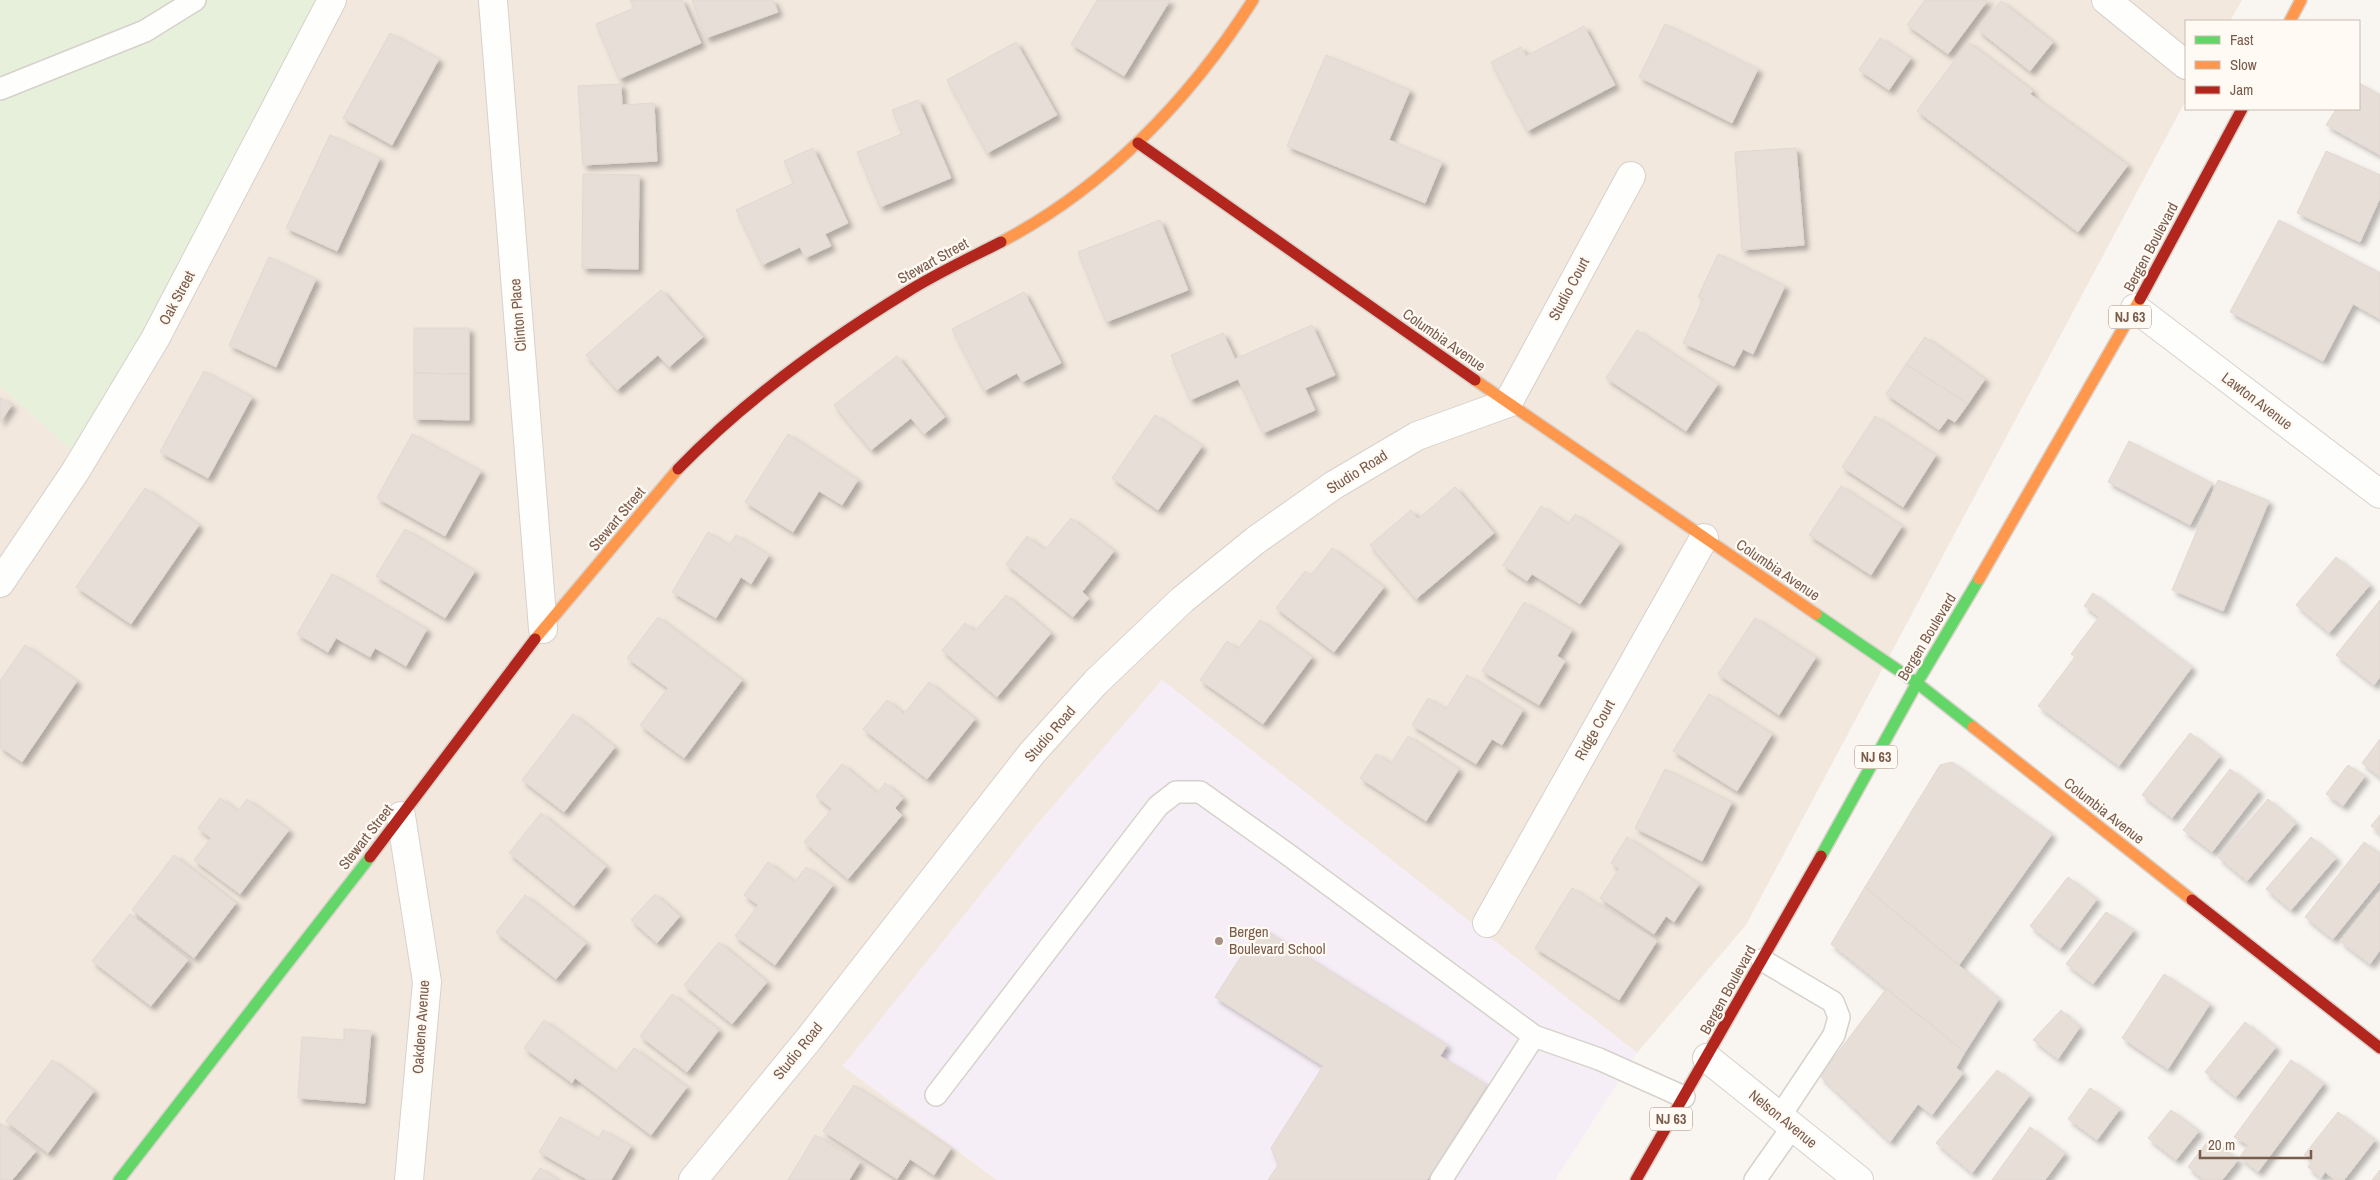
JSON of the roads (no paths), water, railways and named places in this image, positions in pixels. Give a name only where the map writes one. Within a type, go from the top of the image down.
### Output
[{"type":"street","name":"Oak Street","points":[[0,582],[75,472],[155,339],[332,0]]},
{"type":"street","name":"Clinton Place","points":[[494,0],[543,629]]},
{"type":"street","name":"Stewart Street","points":[[119,1180],[402,816],[543,629],[679,468],[749,403],[826,344],[899,297],[1016,234],[1074,196],[1138,143],[1178,102],[1229,38],[1252,0]]},
{"type":"street","points":[[2106,0],[2185,64]]},
{"type":"street","points":[[2291,20],[2301,0]]},
{"type":"street","name":"Bergen Boulevard","points":[[1636,1180],[1707,1058],[1917,682],[2012,523],[2135,308],[2240,110]]},
{"type":"street","name":"Columbia Avenue","points":[[1138,143],[1508,403],[1917,682],[2380,1048]]},
{"type":"street","name":"Studio Court","points":[[1508,403],[1631,176]]},
{"type":"street","name":"Lawton Avenue","points":[[2135,308],[2380,494]]},
{"type":"street","name":"Studio Road","points":[[699,1178],[1032,753],[1096,682],[1182,600],[1256,540],[1334,486],[1416,436],[1508,403]]},
{"type":"street","name":"Ridge Court","points":[[1486,923],[1704,538]]},
{"type":"street","name":"Oakdene Avenue","points":[[402,816],[426,982],[409,1180]]},
{"type":"street","name":"Nelson Avenue","points":[[1707,1058],[1853,1178]]},
{"type":"lane","points":[[0,89],[145,31],[195,0]]},
{"type":"lane","points":[[936,1095],[1158,806],[1176,792],[1200,792],[1534,1036],[1599,1059],[1684,1097]]},
{"type":"lane","points":[[1755,1180],[1834,1035],[1839,1017],[1833,1002],[1762,960]]},
{"type":"lane","points":[[1441,1180],[1534,1036]]},
{"type":"place","name":"Bergen Boulevard School","points":[[1219,941]]}]
